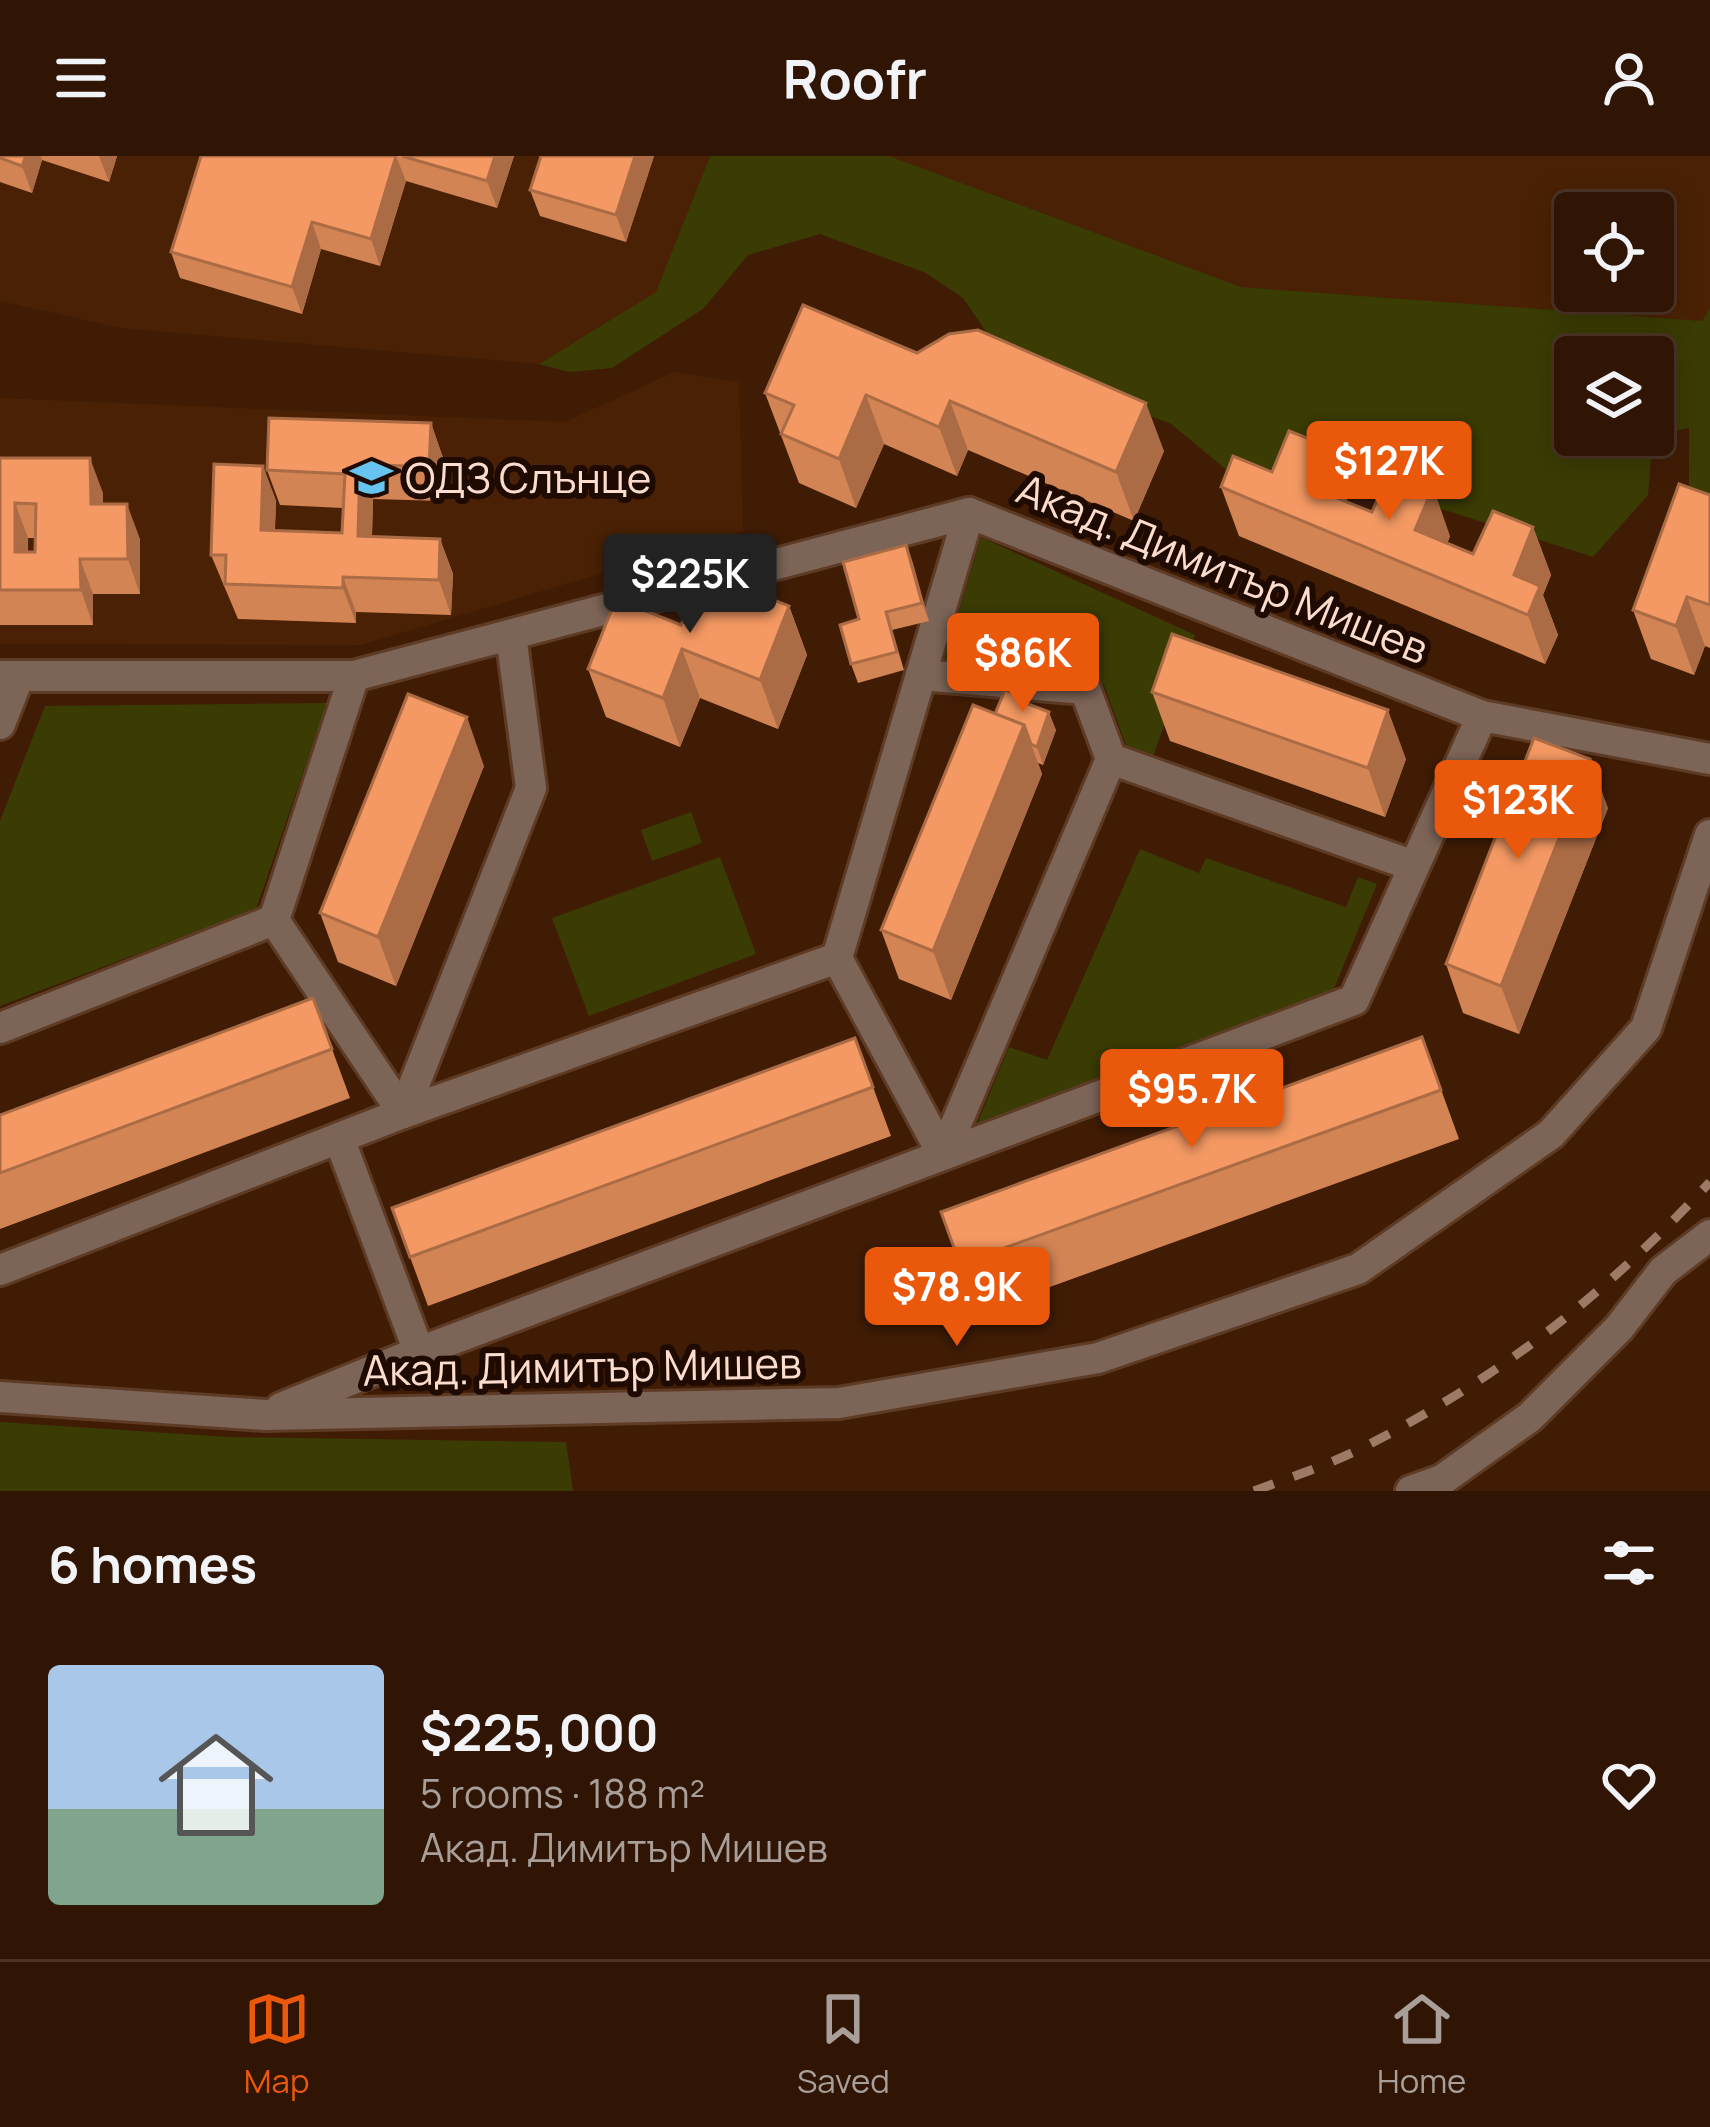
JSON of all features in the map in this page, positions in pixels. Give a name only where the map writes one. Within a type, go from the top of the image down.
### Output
[{"type":"street","name":"Акад. Димитър Мишев","points":[[10,676],[354,676],[969,513],[1482,716],[1710,759]]},
{"type":"street","points":[[943,1154],[837,958],[969,513]]},
{"type":"street","points":[[403,1113],[531,788],[511,635]]},
{"type":"street","points":[[920,675],[1085,689],[1111,759],[943,1154]]},
{"type":"street","points":[[0,724],[10,676]]},
{"type":"street","points":[[274,920],[354,676]]},
{"type":"street","points":[[265,1415],[419,1352],[1354,1000],[1482,716]]},
{"type":"street","points":[[1111,759],[1414,866]]},
{"type":"street","name":"Акад. Димитър Мишев","points":[[0,1397],[265,1415],[839,1403],[1098,1358],[1358,1269],[1550,1134],[1646,1028],[1710,836]]},
{"type":"street","points":[[274,920],[403,1113]]},
{"type":"street","points":[[0,1028],[274,920]]},
{"type":"street","points":[[0,1270],[403,1113],[837,958]]},
{"type":"street","points":[[339,1138],[419,1352]]},
{"type":"street","points":[[1411,1491],[1442,1480],[1530,1417],[1619,1328],[1663,1270],[1710,1234]]},
{"type":"shaded area","points":[[0,156],[710,156],[656,293],[539,364],[120,328],[0,301]]},
{"type":"shaded area","points":[[710,156],[889,156],[1241,287],[1702,321],[1710,308],[1710,514],[1689,503],[1689,428],[1674,431],[1674,336],[1554,336],[1554,456],[1651,456],[1648,495],[1593,557],[1306,466],[1229,472],[1170,423],[1078,392],[998,349],[963,298],[926,273],[820,234],[748,255],[703,309],[612,368],[569,372],[539,364],[656,292]]},
{"type":"shaded area","points":[[889,156],[1710,156],[1710,308],[1703,322],[1571,312],[1674,312],[1674,192],[1554,192],[1554,311],[1241,287]]},
{"type":"shaded area","name":"ОДЗ Слънце","points":[[674,372],[739,382],[743,531],[361,645],[0,644],[0,398],[565,422]]},
{"type":"shaded area","points":[[981,537],[1195,635],[1152,760],[1127,748],[1104,685],[1087,671],[944,661]]},
{"type":"shaded area","points":[[327,703],[256,909],[0,1006],[0,821],[45,706]]},
{"type":"shaded area","points":[[691,812],[702,843],[652,861],[641,830]]},
{"type":"shaded area","points":[[1140,849],[1199,873],[1206,858],[1346,907],[1358,877],[1377,884],[1331,996],[974,1131],[1009,1047],[1047,1060]]},
{"type":"shaded area","points":[[720,857],[756,954],[589,1016],[552,918]]},
{"type":"shaded area","points":[[0,1422],[229,1437],[566,1442],[573,1491],[0,1491]]},
{"type":"building","points":[[0,156],[26,156],[22,166]]},
{"type":"building","points":[[201,156],[396,156],[371,239],[312,222],[292,287],[171,252]]},
{"type":"building","points":[[402,156],[495,156],[487,181]]},
{"type":"building","points":[[541,156],[635,156],[616,215],[530,190]]},
{"type":"building","points":[[803,305],[917,353],[949,334],[978,330],[1146,403],[1116,472],[950,401],[939,427],[866,395],[839,459],[781,434],[794,405],[765,393]]},
{"type":"building","points":[[269,418],[431,423],[429,467],[360,464],[358,536],[440,539],[439,580],[343,577],[343,588],[225,584],[226,555],[211,555],[214,464],[263,466],[261,530],[342,533],[345,474],[267,470]]},
{"type":"building","points":[[1289,431],[1330,447],[1314,489],[1372,512],[1390,471],[1433,487],[1415,530],[1473,554],[1493,511],[1533,527],[1514,575],[1540,586],[1528,615],[1221,487],[1233,456],[1272,472]]},
{"type":"building","points":[[0,458],[90,458],[91,504],[127,504],[128,559],[80,559],[81,590],[0,590]],"holes":[[[15,503],[36,504],[35,552],[15,552]]]},
{"type":"building","points":[[1679,484],[1710,495],[1710,605],[1687,597],[1676,626],[1633,610]]},
{"type":"building","points":[[906,545],[922,603],[886,612],[897,652],[851,664],[840,625],[859,619],[843,562]]},
{"type":"building","points":[[703,572],[789,606],[760,680],[682,649],[663,698],[588,669],[616,599],[681,625]]},
{"type":"building","points":[[1172,634],[1388,710],[1368,768],[1152,692]]},
{"type":"building","points":[[1005,690],[1049,712],[1037,747],[1031,744],[1024,725],[995,714]]},
{"type":"building","points":[[408,694],[467,717],[378,937],[320,913]]},
{"type":"building","points":[[973,705],[1024,725],[933,951],[881,930]]},
{"type":"building","points":[[1534,738],[1590,759],[1501,986],[1446,964]]},
{"type":"building","points":[[313,998],[332,1049],[0,1173],[0,1115]]},
{"type":"building","points":[[1422,1037],[1441,1090],[960,1264],[941,1212]]},
{"type":"building","points":[[855,1038],[873,1087],[410,1257],[392,1208]]},
{"type":"railway","points":[[1254,1491],[1358,1450],[1503,1364],[1630,1262],[1710,1182]]},
{"type":"place","name":"ОДЗ Слънце","points":[[371,477]]}]
